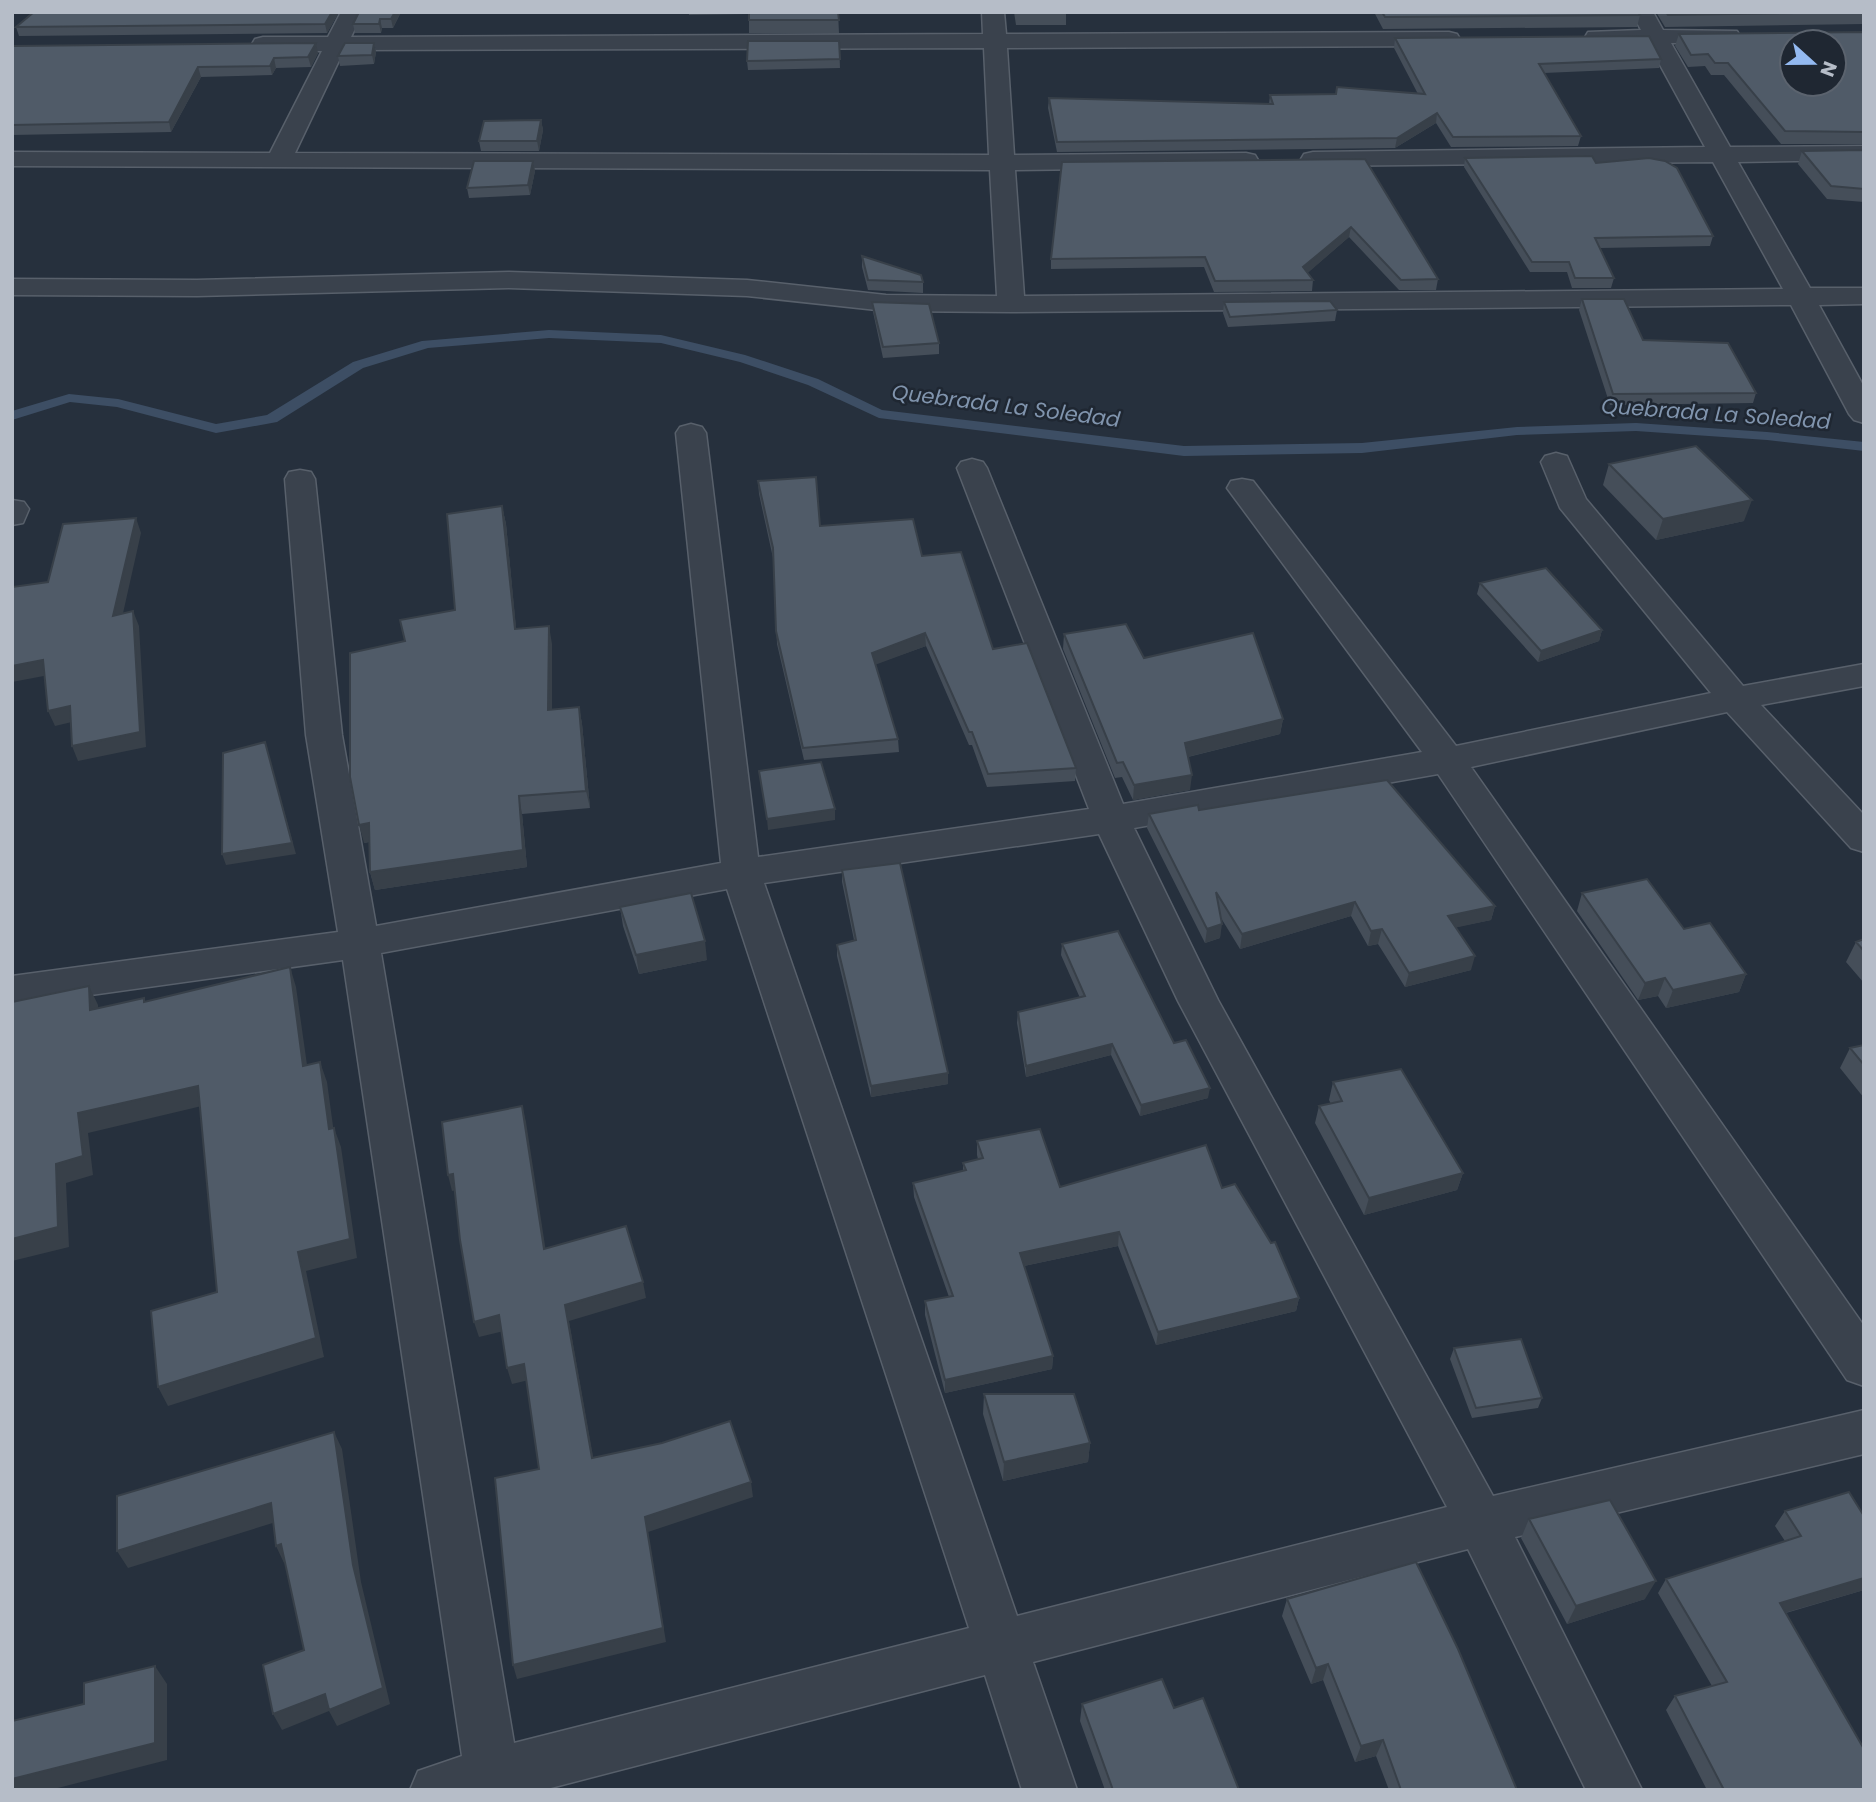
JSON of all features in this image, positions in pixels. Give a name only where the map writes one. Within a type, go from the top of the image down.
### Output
[{"type":"street","points":[[279,160],[352,12]]},
{"type":"street","points":[[993,12],[1011,304]]},
{"type":"street","points":[[1642,12],[1864,414]]},
{"type":"street","points":[[1572,37],[1753,35]]},
{"type":"street","points":[[242,44],[1474,38]]},
{"type":"street","points":[[1293,160],[1864,153]]},
{"type":"street","points":[[12,159],[1002,163],[1265,160]]},
{"type":"street","points":[[12,287],[197,288],[509,281],[589,282],[747,288],[886,303],[1011,304],[1864,296]]},
{"type":"street","points":[[691,433],[741,873],[1050,1790]]},
{"type":"street","points":[[1556,462],[1571,501],[1735,699],[1864,839]]},
{"type":"street","points":[[972,468],[1111,819],[1198,1001],[1481,1522],[1615,1790]]},
{"type":"street","points":[[300,479],[324,735],[360,943],[493,1783]]},
{"type":"street","points":[[1242,488],[1447,760],[1864,1365]]},
{"type":"street","points":[[12,516],[13,509]]},
{"type":"street","points":[[12,991],[360,943],[741,873],[1111,819],[1447,760],[1735,699],[1864,675]]},
{"type":"street","points":[[437,1790],[493,1783],[1000,1645],[1481,1522],[1864,1432]]},
{"type":"building","points":[[34,12],[332,12],[325,24],[16,27]]},
{"type":"building","points":[[359,12],[395,12],[391,19],[380,19],[379,24],[353,24]]},
{"type":"building","points":[[749,12],[838,12],[839,20],[749,20]]},
{"type":"building","points":[[1382,12],[1638,12],[1640,15],[1385,17]]},
{"type":"building","points":[[1666,12],[1864,12],[1668,15]]},
{"type":"building","points":[[1848,32],[1864,32],[1864,132],[1785,131],[1728,63],[1715,63],[1708,54],[1691,55],[1679,34],[1778,33],[1778,98],[1848,98]]},
{"type":"building","points":[[1649,36],[1661,59],[1539,64],[1581,136],[1453,137],[1437,113],[1397,138],[1057,142],[1049,98],[1273,104],[1270,95],[1336,94],[1337,87],[1425,94],[1395,38]]},
{"type":"building","points":[[748,41],[839,41],[840,59],[747,61]]},
{"type":"building","points":[[316,43],[308,57],[274,58],[270,66],[198,67],[169,122],[12,125],[12,46]]},
{"type":"building","points":[[345,43],[374,43],[372,55],[338,56]]},
{"type":"building","points":[[541,120],[537,141],[479,141],[484,121]]},
{"type":"building","points":[[1864,150],[1864,189],[1831,186],[1802,151]]},
{"type":"building","points":[[1592,156],[1596,163],[1649,158],[1665,161],[1677,168],[1713,236],[1595,238],[1614,278],[1575,278],[1569,262],[1532,262],[1465,158]]},
{"type":"building","points":[[1365,159],[1438,279],[1401,280],[1351,227],[1303,267],[1313,280],[1215,281],[1205,257],[1051,259],[1062,162]]},
{"type":"building","points":[[474,161],[533,161],[528,185],[467,188]]},
{"type":"building","points":[[862,256],[921,275],[923,282],[868,280]]},
{"type":"building","points":[[1582,299],[1624,299],[1643,340],[1728,343],[1756,393],[1613,394]]},
{"type":"building","points":[[1330,301],[1337,310],[1230,317],[1224,302]]},
{"type":"building","points":[[872,302],[929,304],[939,343],[883,347]]},
{"type":"building","points":[[1696,446],[1752,500],[1663,519],[1609,464]]},
{"type":"building","points":[[816,477],[820,526],[913,519],[922,556],[961,552],[993,649],[1027,643],[1076,768],[988,774],[972,732],[969,732],[925,633],[872,653],[898,739],[803,748],[776,631],[773,548],[758,481]]},
{"type":"building","points":[[502,506],[515,629],[549,626],[548,710],[579,707],[586,791],[519,796],[523,850],[370,872],[369,823],[359,825],[350,777],[350,653],[405,641],[400,620],[455,610],[447,514]]},
{"type":"building","points":[[136,518],[113,616],[133,611],[140,732],[72,746],[70,706],[48,711],[43,660],[12,666],[12,587],[48,582],[63,524]]},
{"type":"building","points":[[1546,568],[1602,630],[1541,651],[1480,583]]},
{"type":"building","points":[[1126,624],[1144,658],[1253,633],[1283,719],[1185,743],[1192,775],[1134,785],[1123,762],[1117,763],[1064,634]]},
{"type":"building","points":[[265,742],[292,843],[222,854],[223,753]]},
{"type":"building","points":[[821,762],[835,809],[767,819],[759,771]]},
{"type":"building","points":[[1387,780],[1495,906],[1448,916],[1475,956],[1409,973],[1382,929],[1371,931],[1355,902],[1242,934],[1216,892],[1222,924],[1207,929],[1149,814],[1198,805],[1199,810]]},
{"type":"building","points":[[900,863],[948,1073],[871,1086],[837,945],[856,940],[842,870]]},
{"type":"building","points":[[1647,879],[1684,929],[1710,923],[1746,974],[1673,990],[1665,978],[1645,983],[1582,893]]},
{"type":"building","points":[[691,893],[705,941],[636,955],[620,907]]},
{"type":"building","points":[[1118,931],[1174,1043],[1186,1040],[1210,1088],[1141,1105],[1112,1044],[1026,1066],[1018,1012],[1085,996],[1062,944]]},
{"type":"building","points":[[1864,939],[1864,951],[1856,942]]},
{"type":"building","points":[[290,967],[303,1066],[320,1062],[329,1129],[334,1128],[350,1239],[298,1252],[316,1338],[158,1387],[151,1311],[217,1292],[198,1086],[78,1113],[83,1156],[56,1164],[58,1227],[12,1239],[12,1002],[89,986],[90,1010],[144,998],[144,1002]]},
{"type":"building","points":[[1864,1045],[1864,1065],[1850,1048]]},
{"type":"building","points":[[1401,1069],[1463,1173],[1369,1198],[1319,1106],[1342,1101],[1333,1082]]},
{"type":"building","points":[[522,1106],[544,1249],[626,1226],[643,1282],[565,1305],[592,1458],[662,1443],[730,1421],[751,1482],[645,1517],[663,1628],[513,1665],[495,1478],[539,1469],[524,1364],[507,1368],[499,1315],[474,1322],[460,1240],[453,1174],[448,1175],[442,1122]]},
{"type":"building","points":[[1040,1129],[1060,1187],[1206,1145],[1222,1188],[1235,1184],[1271,1243],[1275,1242],[1299,1298],[1158,1332],[1119,1232],[1020,1253],[1053,1356],[945,1380],[925,1301],[953,1296],[913,1183],[966,1170],[963,1163],[983,1158],[977,1141]]},
{"type":"building","points":[[1521,1339],[1542,1398],[1476,1408],[1454,1348]]},
{"type":"building","points":[[984,1394],[1074,1394],[1090,1443],[1004,1462]]},
{"type":"building","points":[[334,1432],[353,1565],[383,1688],[329,1710],[325,1694],[273,1714],[263,1665],[304,1650],[281,1544],[276,1546],[271,1503],[117,1551],[117,1496]]},
{"type":"building","points":[[1849,1492],[1864,1516],[1864,1578],[1780,1603],[1864,1749],[1864,1790],[1724,1790],[1675,1696],[1727,1682],[1666,1579],[1801,1536],[1785,1511]]},
{"type":"building","points":[[1610,1500],[1656,1581],[1576,1606],[1529,1519]]},
{"type":"building","points":[[1416,1562],[1458,1649],[1517,1790],[1401,1790],[1383,1740],[1361,1746],[1328,1664],[1316,1668],[1287,1599]]},
{"type":"building","points":[[155,1666],[155,1743],[12,1779],[12,1721],[84,1704],[84,1683]]},
{"type":"building","points":[[1162,1679],[1174,1708],[1203,1698],[1239,1790],[1113,1790],[1082,1704]]},
{"type":"waterway","name":"Quebrada La Soledad","points":[[12,416],[69,398],[118,403],[216,429],[272,419],[358,365],[427,344],[549,334],[661,339],[745,359],[813,382],[879,414],[1184,451],[1362,448],[1517,431],[1636,427],[1767,436],[1864,447]]}]
